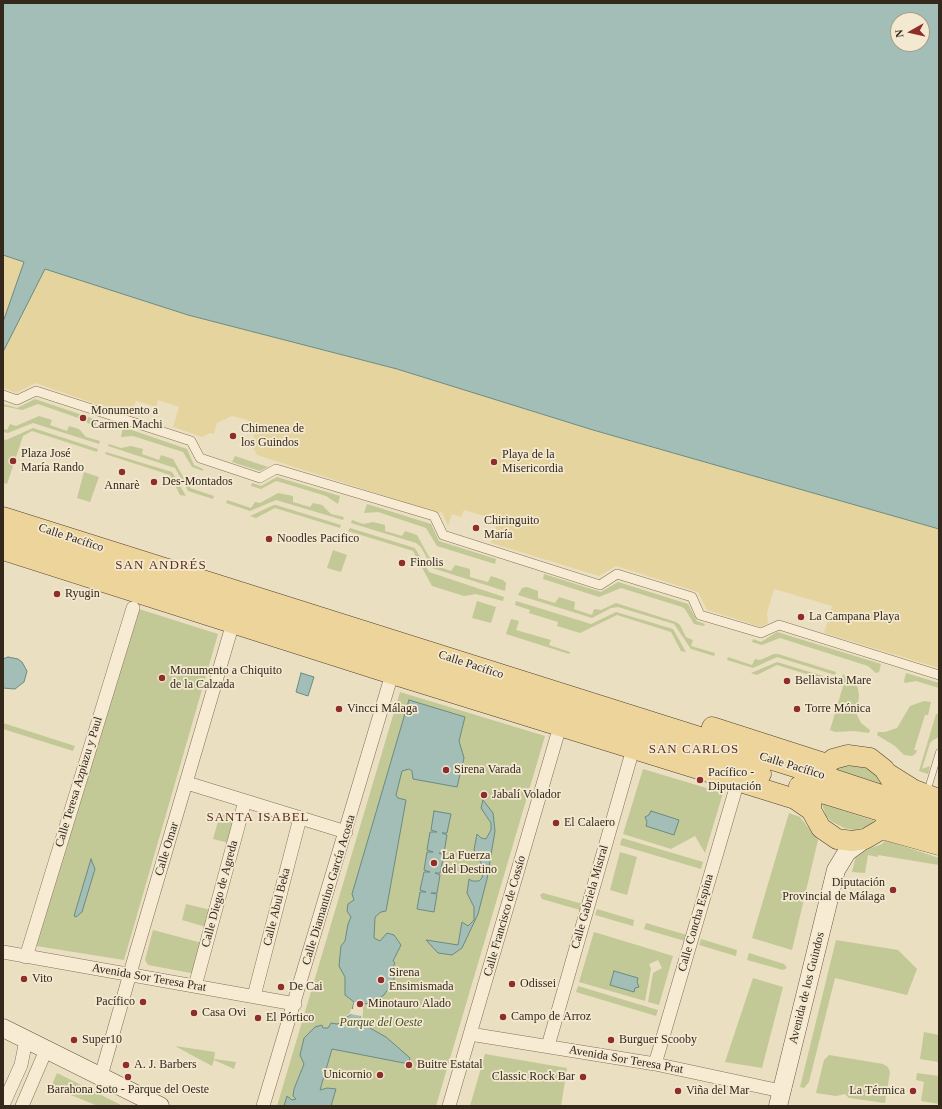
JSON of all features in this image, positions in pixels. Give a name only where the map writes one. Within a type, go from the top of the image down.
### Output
[{"type":"main road","name":"Calle Pacífico","points":[[3,503],[76,528],[198,564],[819,776],[890,814],[939,845]]},
{"type":"main road","name":"Calle Pacífico","points":[[3,517],[819,776]]},
{"type":"main road","name":"Calle Pacífico","points":[[3,534],[185,593],[819,776]]},
{"type":"main road","points":[[3,550],[392,674],[795,799],[811,810],[821,828],[837,839],[852,841],[865,839],[890,814],[893,783],[887,773]]},
{"type":"main road","points":[[811,810],[819,776],[848,755],[870,758],[887,773],[932,797]]},
{"type":"main road","name":"Calle Pacífico","points":[[890,814],[939,814]]},
{"type":"main road","name":"Calle Pacífico","points":[[890,814],[939,829]]},
{"type":"main road","name":"Avenida de los Guindos","points":[[821,828],[834,845],[836,870]]},
{"type":"main road","name":"Avenida de los Guindos","points":[[780,1099],[836,870],[847,852],[865,839]]},
{"type":"main road","points":[[3,1028],[160,1106]]},
{"type":"street","points":[[3,395],[17,400],[36,391],[191,441],[200,458],[260,478],[276,469],[434,516],[443,535],[600,585],[617,574],[692,597],[700,615],[761,633],[778,625],[939,675]]},
{"type":"street","name":"Calle Teresa Azpiazu y Paul","points":[[26,956],[133,608]]},
{"type":"street","name":"Calle Omar","points":[[101,1076],[233,623]]},
{"type":"street","name":"Calle Diamantino García Acosta","points":[[263,1106],[295,1004],[392,674]]},
{"type":"street","name":"Calle Francisco de Cossío","points":[[448,1106],[560,726]]},
{"type":"street","name":"Calle Gabriela Mistral","points":[[548,1046],[633,749]]},
{"type":"street","name":"Calle Concha Espina","points":[[655,1064],[738,781]]},
{"type":"street","points":[[187,783],[346,832]]},
{"type":"street","name":"Calle Diego de Agreda","points":[[195,986],[245,801]]},
{"type":"street","name":"Calle Abul Beka","points":[[254,996],[300,818]]},
{"type":"street","name":"Avenida Sor Teresa Prat","points":[[3,952],[295,1004]]},
{"type":"street","name":"Avenida Sor Teresa Prat","points":[[470,1034],[655,1064],[780,1099]]},
{"type":"street","points":[[3,1105],[20,1065],[26,1040]]},
{"type":"street","points":[[22,1106],[46,1050]]},
{"type":"lane","points":[[932,797],[939,752]]},
{"type":"green space","points":[[35,399],[97,420],[95,428],[84,420],[38,404],[22,410],[3,406],[3,404],[17,408]]},
{"type":"green space","points":[[39,416],[52,420],[50,425],[67,431],[69,426],[79,429],[86,437],[100,441],[99,444],[33,423],[8,433],[3,432],[3,429],[7,430],[10,424],[16,426]]},
{"type":"green space","points":[[123,427],[187,449],[194,465],[203,469],[203,471],[192,467],[183,452],[133,436],[121,437]]},
{"type":"green space","points":[[33,428],[98,449],[97,452],[32,431],[23,436],[7,484],[3,483],[3,439],[6,440]]},
{"type":"green space","points":[[109,444],[121,448],[131,446],[143,449],[142,454],[159,460],[161,455],[173,459],[185,480],[192,482],[190,488],[214,496],[213,499],[188,491],[175,468],[108,446]]},
{"type":"green space","points":[[106,452],[172,472],[186,496],[180,495],[170,475],[105,454]]},
{"type":"green space","points":[[235,456],[268,467],[260,471],[232,462]]},
{"type":"green space","points":[[84,472],[99,477],[90,502],[77,498]]},
{"type":"green space","points":[[277,477],[340,496],[338,504],[326,496],[276,481],[261,489],[251,486],[252,483],[261,486]]},
{"type":"green space","points":[[278,493],[293,496],[293,502],[310,507],[313,503],[322,505],[331,514],[344,517],[343,520],[276,500],[250,511],[226,503],[227,500],[251,508],[255,502],[260,503]]},
{"type":"green space","points":[[367,504],[431,524],[439,541],[496,559],[495,564],[437,546],[426,528],[378,512],[364,513]]},
{"type":"green space","points":[[274,505],[341,525],[340,528],[275,508],[256,518],[250,516]]},
{"type":"green space","points":[[352,520],[363,524],[373,522],[385,525],[385,531],[402,536],[405,531],[417,535],[429,557],[435,559],[434,565],[451,571],[455,565],[470,569],[470,577],[488,582],[491,576],[503,580],[506,583],[505,591],[432,568],[421,547],[416,543],[351,523]]},
{"type":"green space","points":[[350,528],[415,548],[429,572],[504,597],[503,601],[476,594],[464,596],[432,586],[413,551],[348,531]]},
{"type":"green space","points":[[333,550],[347,555],[341,572],[327,568]]},
{"type":"green space","points":[[544,574],[601,592],[618,582],[688,604],[697,621],[705,624],[704,626],[694,624],[685,609],[682,607],[621,588],[599,597],[543,579]]},
{"type":"green space","points":[[527,587],[538,591],[538,598],[555,603],[559,597],[575,602],[574,609],[592,615],[594,609],[601,610],[616,603],[676,622],[680,625],[686,637],[693,640],[691,646],[715,653],[714,656],[691,649],[674,624],[618,607],[611,608],[592,618],[518,595],[522,588]]},
{"type":"green space","points":[[477,601],[496,607],[491,623],[472,618]]},
{"type":"green space","points":[[516,601],[591,624],[616,612],[673,629],[686,652],[681,651],[671,632],[617,615],[580,633],[557,626],[558,622],[529,613],[530,610],[515,605]]},
{"type":"green space","points":[[139,609],[218,634],[124,960],[36,946]]},
{"type":"green space","points":[[511,619],[519,621],[516,630],[551,640],[549,645],[570,652],[569,654],[506,634]]},
{"type":"green space","points":[[777,632],[881,664],[879,672],[876,673],[868,666],[780,638],[762,645],[752,642],[753,639],[761,642]]},
{"type":"green space","points":[[774,654],[836,672],[835,675],[777,657],[753,668],[727,660],[728,657],[752,665],[755,659],[760,660]]},
{"type":"green space","points":[[777,662],[830,678],[832,682],[777,665],[757,675],[751,673]]},
{"type":"green space","points":[[906,673],[939,683],[939,688],[916,681],[905,683]]},
{"type":"green space","points":[[843,674],[852,679],[857,685],[859,694],[857,715],[861,723],[870,730],[869,733],[854,731],[835,732],[830,730],[843,686],[840,685]]},
{"type":"green space","name":"Parque del Oeste","points":[[400,692],[545,736],[436,1106],[277,1106]]},
{"type":"green space","points":[[924,701],[931,702],[928,715],[925,715],[914,750],[917,750],[916,753],[912,756],[904,755],[895,746],[877,735],[878,732],[885,732],[897,728],[910,706]]},
{"type":"green space","points":[[936,714],[939,714],[939,737],[930,743],[922,769],[930,766],[928,774],[919,771]]},
{"type":"green space","points":[[3,723],[75,746],[73,751],[3,729]]},
{"type":"green space","points":[[866,763],[886,787],[832,770],[837,765]]},
{"type":"green space","points":[[643,769],[723,793],[705,853],[695,836],[671,849],[623,834]]},
{"type":"green space","points":[[822,804],[875,821],[869,826],[854,830],[844,828],[831,821],[826,816]]},
{"type":"green space","points":[[789,813],[800,817],[818,840],[792,950],[752,938]]},
{"type":"green space","points":[[220,814],[236,818],[229,843],[213,839]]},
{"type":"green space","points":[[622,838],[703,862],[701,869],[620,845]]},
{"type":"green space","points":[[885,840],[939,858],[939,865],[878,855],[878,857],[868,855],[865,873],[852,872],[856,856],[861,852],[882,844]]},
{"type":"green space","points":[[620,852],[637,857],[627,895],[610,890]]},
{"type":"green space","points":[[543,893],[583,904],[580,910],[542,899],[540,895]]},
{"type":"green space","points":[[186,904],[211,910],[206,927],[182,920]]},
{"type":"green space","points":[[597,909],[634,920],[633,926],[595,915]]},
{"type":"green space","points":[[646,923],[687,935],[685,941],[644,929]]},
{"type":"green space","points":[[153,930],[202,943],[195,970],[191,973],[148,965],[145,960]]},
{"type":"green space","points":[[594,932],[673,956],[659,1005],[648,1002],[653,973],[662,968],[658,960],[649,964],[651,969],[645,1001],[579,982]]},
{"type":"green space","points":[[701,939],[737,950],[736,956],[699,945]]},
{"type":"green space","points":[[836,940],[898,950],[917,969],[907,995],[835,978],[809,1082],[804,1088],[800,1087]]},
{"type":"green space","points":[[749,953],[784,964],[787,968],[783,970],[747,960]]},
{"type":"green space","points":[[753,978],[783,987],[762,1068],[725,1062]]},
{"type":"green space","points":[[578,986],[658,1010],[656,1016],[576,992]]},
{"type":"green space","points":[[924,1032],[939,1035],[939,1062],[920,1059]]},
{"type":"green space","points":[[175,1046],[215,1052],[214,1059],[236,1062],[234,1069],[214,1060],[212,1066]]},
{"type":"green space","points":[[485,1054],[567,1068],[561,1106],[470,1106]]},
{"type":"green space","points":[[829,1055],[883,1064],[888,1067],[890,1072],[885,1103],[849,1098],[845,1094],[836,1096],[816,1093],[824,1060]]},
{"type":"green space","points":[[57,1073],[123,1106],[98,1106],[51,1087]]},
{"type":"green space","points":[[917,1073],[939,1076],[939,1104],[921,1101],[924,1082],[916,1080]]},
{"type":"sand","name":"Playa de la Misericordia","points":[[3,255],[188,315],[397,369],[593,430],[939,529],[939,668],[824,633],[832,606],[774,589],[767,613],[768,623],[761,627],[707,610],[698,592],[616,566],[599,576],[491,543],[498,520],[464,510],[461,517],[452,514],[448,526],[442,512],[438,513],[257,455],[253,448],[250,447],[254,434],[247,420],[232,416],[217,423],[214,434],[210,433],[202,437],[173,427],[179,407],[158,400],[156,407],[136,401],[131,416],[35,383],[16,393],[3,388]]},
{"type":"water","points":[[3,3],[939,3],[939,529],[593,430],[397,369],[188,315],[45,269],[3,352],[3,322],[24,262],[3,255]]},
{"type":"water","points":[[8,657],[18,659],[22,662],[27,671],[24,682],[15,689],[3,688],[3,659]]},
{"type":"water","points":[[301,673],[314,677],[308,696],[296,692]]},
{"type":"water","points":[[409,700],[465,717],[459,741],[464,758],[457,787],[413,779],[412,771],[409,769],[402,771],[396,795],[398,798],[406,800],[386,911],[381,912],[375,917],[374,938],[380,941],[387,933],[394,935],[401,945],[393,961],[395,963],[393,967],[394,980],[384,995],[374,1002],[364,1004],[360,1021],[386,1037],[410,1058],[409,1064],[332,1049],[320,1090],[327,1088],[336,1089],[331,1106],[284,1106],[287,1096],[292,1100],[296,1099],[293,1096],[294,1089],[304,1064],[300,1055],[304,1038],[315,1027],[322,1025],[323,1028],[328,1028],[331,1023],[337,1024],[346,1021],[346,1018],[351,1014],[354,1002],[345,995],[345,977],[339,966],[341,946],[345,941],[348,924],[351,917],[347,911],[348,904],[354,900],[352,894]]},
{"type":"water","points":[[483,800],[493,813],[495,831],[487,879],[478,914],[462,948],[452,955],[438,953],[426,940],[458,945],[462,922],[468,926],[474,920],[474,907],[467,893],[469,879],[472,881],[479,881],[482,878],[482,865],[474,850],[477,834],[481,838],[486,839],[491,830],[491,823],[481,808]]},
{"type":"water","points":[[434,811],[451,814],[447,833],[442,833],[447,835],[444,853],[439,853],[444,855],[440,873],[435,873],[440,875],[437,893],[431,893],[437,894],[434,912],[417,909],[420,892],[426,892],[420,890],[424,872],[430,872],[424,870],[427,852],[433,852],[427,850],[430,832],[437,832],[431,830]]},
{"type":"water","points":[[651,811],[679,820],[674,835],[646,826],[647,822],[645,817],[649,815]]},
{"type":"water","points":[[91,859],[95,869],[82,912],[76,917],[74,916]]},
{"type":"water","points":[[614,971],[638,978],[637,982],[639,987],[635,988],[634,992],[610,985]]},
{"type":"pier","points":[[354,1002],[364,1004],[362,1021],[360,1021],[361,1016],[351,1014],[344,1018],[350,1013],[351,1009],[353,1009]]},
{"type":"place","name":"Monumento a Carmen Machi","points":[[83,418]]},
{"type":"place","name":"Chimenea de los Guindos","points":[[233,436]]},
{"type":"place","name":"Plaza José María Rando","points":[[13,461]]},
{"type":"place","name":"Playa de la Misericordia","points":[[494,462]]},
{"type":"place","name":"Annarè","points":[[122,472]]},
{"type":"place","name":"Des-Montados","points":[[154,482]]},
{"type":"place","name":"Chiringuito María","points":[[476,528]]},
{"type":"place","name":"Noodles Pacifico","points":[[269,539]]},
{"type":"place","name":"Finolis","points":[[402,563]]},
{"type":"place","name":"Ryugin","points":[[57,594]]},
{"type":"place","name":"La Campana Playa","points":[[801,617]]},
{"type":"place","name":"Monumento a Chiquito de la Calzada","points":[[162,678]]},
{"type":"place","name":"Bellavista Mare","points":[[787,681]]},
{"type":"place","name":"Vincci Málaga","points":[[339,709]]},
{"type":"place","name":"Torre Mónica","points":[[797,709]]},
{"type":"place","name":"Sirena Varada","points":[[446,770]]},
{"type":"place","name":"Pacífico - Diputación","points":[[700,780]]},
{"type":"place","name":"Jabalí Volador","points":[[484,795]]},
{"type":"place","name":"El Calaero","points":[[556,823]]},
{"type":"place","name":"La Fuerza del Destino","points":[[434,863]]},
{"type":"place","name":"Diputación Provincial de Málaga","points":[[893,890]]},
{"type":"place","name":"Vito","points":[[24,979]]},
{"type":"place","name":"Sirena Ensimismada","points":[[381,980]]},
{"type":"place","name":"Odissei","points":[[512,984]]},
{"type":"place","name":"De Cai","points":[[281,987]]},
{"type":"place","name":"Pacífico","points":[[143,1002]]},
{"type":"place","name":"Minotauro Alado","points":[[360,1004]]},
{"type":"place","name":"Casa Ovi","points":[[194,1013]]},
{"type":"place","name":"Campo de Arroz","points":[[503,1017]]},
{"type":"place","name":"El Pórtico","points":[[258,1018]]},
{"type":"place","name":"Super10","points":[[74,1040]]},
{"type":"place","name":"Burguer Scooby","points":[[611,1040]]},
{"type":"place","name":"A. J. Barbers","points":[[126,1065]]},
{"type":"place","name":"Buitre Estatal","points":[[409,1065]]},
{"type":"place","name":"Unicornio","points":[[380,1075]]},
{"type":"place","name":"Barahona Soto - Parque del Oeste","points":[[128,1077]]},
{"type":"place","name":"Classic Rock Bar","points":[[583,1077]]},
{"type":"place","name":"Viña del Mar","points":[[678,1091]]},
{"type":"place","name":"La Térmica","points":[[913,1091]]},
{"type":"district","name":"SAN ANDRÉS","points":[[161,566]]},
{"type":"district","name":"SAN CARLOS","points":[[694,750]]},
{"type":"district","name":"SANTA ISABEL","points":[[258,818]]}]
